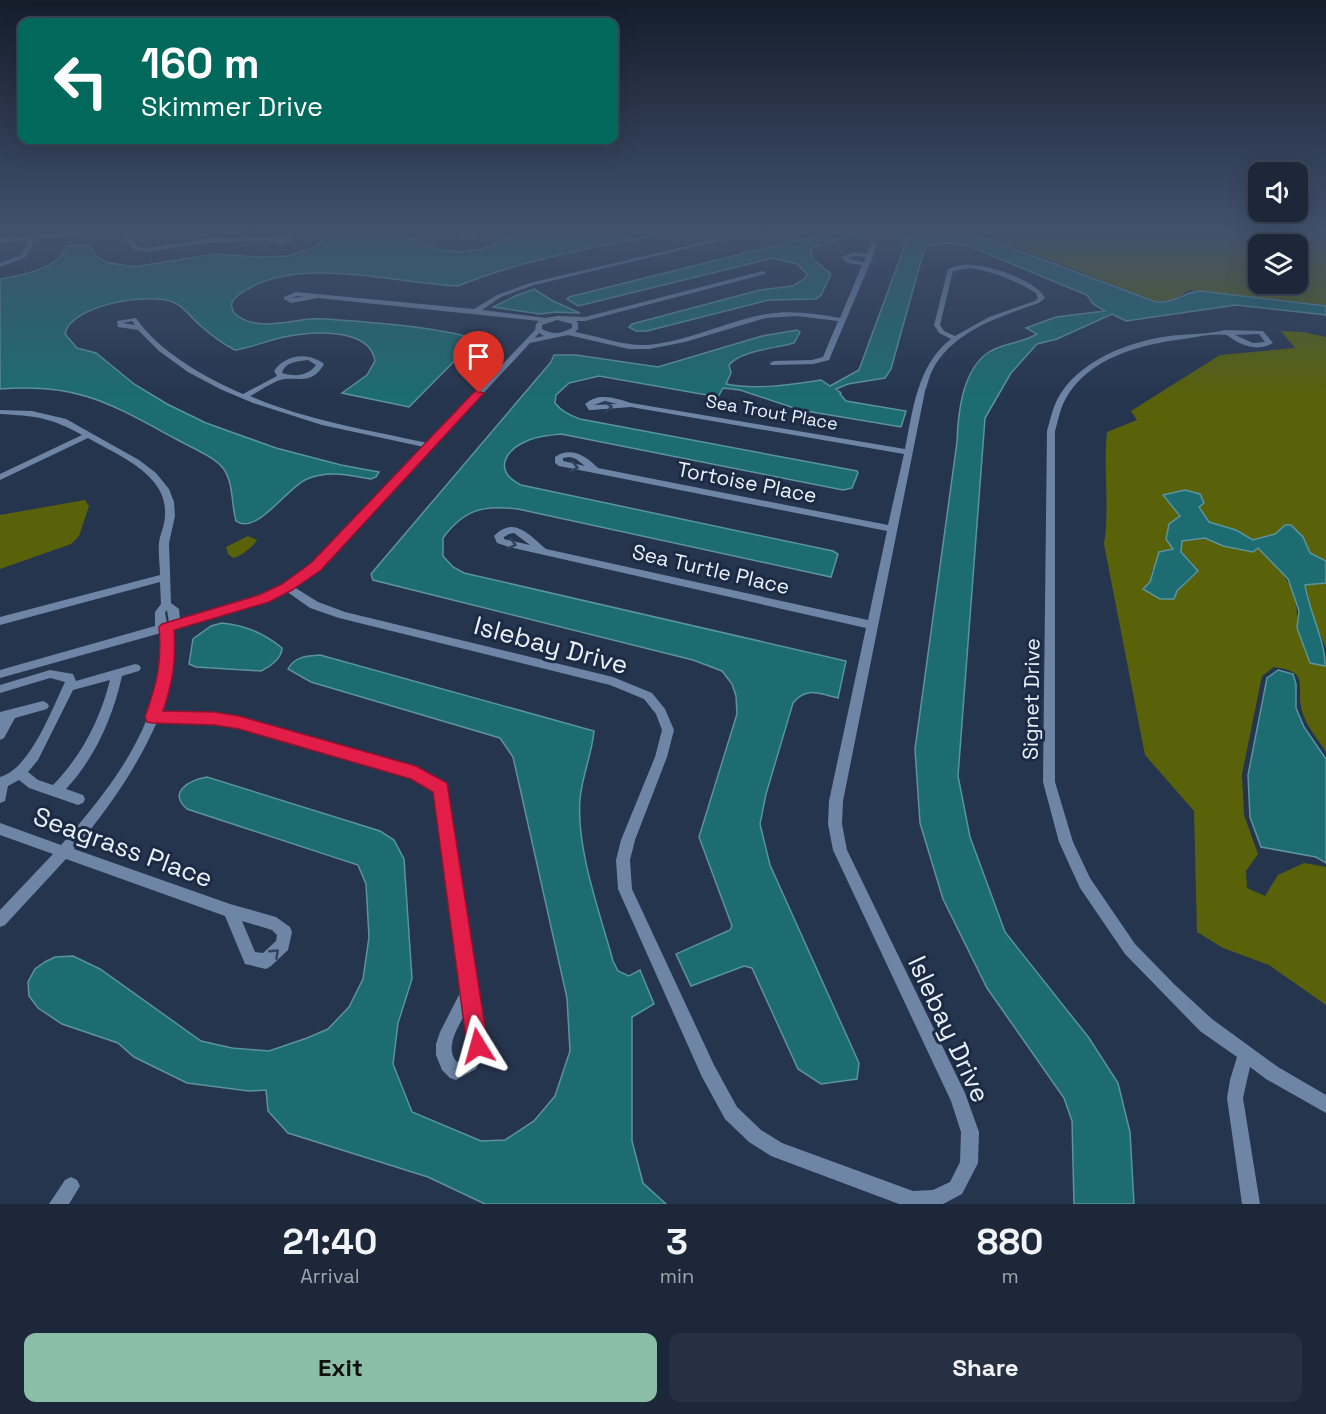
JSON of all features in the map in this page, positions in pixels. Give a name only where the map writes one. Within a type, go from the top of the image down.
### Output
[{"type":"street","points":[[476,311],[499,296],[526,286]]},
{"type":"street","points":[[520,320],[585,319],[712,286]]},
{"type":"street","points":[[774,363],[813,362],[826,358],[856,286]]},
{"type":"street","name":"Islebay Drive","points":[[946,286],[937,325],[941,332],[956,339]]},
{"type":"street","name":"Islebay Drive","points":[[287,587],[314,605],[343,615],[613,681],[648,696],[661,712],[668,730],[661,757],[628,840],[623,860],[625,890],[708,1071],[731,1113],[756,1136],[777,1150],[913,1200],[934,1199],[956,1188],[969,1163],[970,1132],[959,1099],[840,850],[835,824],[836,801],[921,391],[930,368],[956,339],[1001,314],[1037,302],[1042,298],[1039,292],[1026,286]]},
{"type":"street","points":[[316,296],[438,305],[476,311],[520,320],[550,336]]},
{"type":"street","points":[[526,342],[575,331],[624,346],[648,348],[776,315],[803,314],[842,320]]},
{"type":"street","points":[[566,319],[575,331]]},
{"type":"street","points":[[575,331],[585,319]]},
{"type":"street","points":[[0,674],[235,608],[287,587],[316,567],[431,446],[545,320]]},
{"type":"street","points":[[139,328],[177,362],[204,378],[286,413],[431,446]]},
{"type":"street","name":"Signet Drive","points":[[1261,332],[1225,332],[1167,339],[1117,352],[1087,369],[1077,378],[1057,406],[1051,431],[1049,782],[1066,842],[1085,883],[1130,949],[1206,1025],[1272,1073],[1326,1105]]},
{"type":"street","points":[[245,396],[283,376],[294,378],[307,375],[317,370],[320,364],[309,358],[288,361],[278,371],[283,376]]},
{"type":"street","name":"Sea Trout Place","points":[[632,405],[908,452]]},
{"type":"street","points":[[0,412],[49,416],[136,462],[153,475],[164,489],[169,502],[170,516],[164,543],[166,605],[160,612],[167,627],[166,680],[144,739],[115,788],[85,828],[0,920]]},
{"type":"street","points":[[0,477],[88,435]]},
{"type":"street","name":"Tortoise Place","points":[[595,470],[891,529]]},
{"type":"street","name":"Sea Turtle Place","points":[[542,551],[871,625]]},
{"type":"street","points":[[0,621],[166,577]]},
{"type":"street","points":[[69,687],[135,668]]},
{"type":"street","points":[[56,791],[74,770],[90,744],[111,698],[117,673]]},
{"type":"street","points":[[0,689],[50,674],[62,674],[69,677],[71,682],[34,756],[20,773],[1,787]]},
{"type":"street","points":[[0,735],[6,715],[43,706]]},
{"type":"street","points":[[153,717],[239,722],[416,773],[441,788],[470,990]]},
{"type":"street","points":[[20,773],[34,784],[78,799]]},
{"type":"street","name":"Seagrass Place","points":[[0,829],[230,911]]},
{"type":"street","points":[[1246,1054],[1235,1098],[1251,1204]]},
{"type":"street","points":[[58,1204],[71,1186]]},
{"type":"green space","points":[[1117,286],[1248,286],[1248,294],[1308,294],[1308,286],[1326,286],[1326,305],[1189,290],[1173,300],[1156,301]]},
{"type":"green space","points":[[1281,331],[1303,332],[1326,337],[1326,561],[1310,553],[1303,537],[1285,525],[1276,534],[1253,540],[1236,530],[1208,522],[1185,490],[1163,496],[1180,516],[1173,549],[1152,571],[1150,582],[1173,599],[1177,591],[1198,572],[1181,552],[1181,541],[1205,538],[1239,550],[1258,548],[1283,573],[1296,604],[1297,628],[1325,666],[1326,663],[1326,752],[1304,717],[1298,677],[1286,669],[1274,667],[1262,676],[1242,774],[1244,815],[1258,854],[1246,871],[1247,888],[1265,896],[1278,875],[1304,863],[1326,867],[1326,1005],[1269,965],[1223,948],[1197,932],[1194,811],[1145,755],[1104,544],[1107,432],[1137,420],[1131,411],[1220,355],[1295,348]]},
{"type":"green space","points":[[85,500],[89,506],[79,536],[71,544],[0,569],[0,515]]},
{"type":"green space","points":[[248,536],[257,540],[249,549],[233,558],[228,554],[226,547]]},
{"type":"green space","points":[[1326,583],[1326,648],[1307,603],[1305,585]]},
{"type":"shaded area","points":[[0,286],[254,286],[240,294],[233,300],[232,305],[234,313],[251,322],[271,324],[328,319],[390,324],[476,339],[409,407],[342,393],[367,375],[375,361],[371,350],[362,342],[351,337],[322,333],[295,335],[235,350],[209,333],[181,306],[162,299],[112,303],[81,315],[70,324],[65,334],[77,348],[96,353],[134,384],[167,404],[206,423],[276,448],[341,465],[379,472],[371,479],[331,474],[307,479],[272,509],[253,522],[244,524],[236,521],[227,474],[219,464],[201,452],[131,415],[92,398],[51,389],[0,389]]},
{"type":"shaded area","points":[[612,286],[658,286],[578,306],[567,299]]},
{"type":"shaded area","points":[[791,286],[825,286],[816,299],[769,300],[647,331],[636,331],[629,327],[632,324],[760,290]]},
{"type":"shaded area","points":[[890,286],[914,286],[891,369],[885,378],[848,384],[836,389],[846,401],[906,411],[901,427],[800,410],[740,390],[723,388],[718,397],[599,376],[569,383],[556,395],[555,403],[566,413],[580,419],[857,471],[852,488],[843,490],[561,434],[541,437],[520,444],[513,449],[505,461],[507,473],[521,485],[833,551],[838,554],[831,577],[518,509],[495,508],[476,511],[459,521],[443,538],[443,556],[453,567],[464,573],[846,661],[838,698],[819,693],[808,693],[803,694],[793,703],[766,794],[760,824],[770,865],[859,1063],[857,1079],[821,1084],[798,1069],[752,968],[744,966],[691,986],[676,954],[730,930],[732,926],[699,837],[737,714],[736,696],[732,684],[722,671],[693,660],[373,580],[371,574],[551,362],[554,355],[576,355],[658,367],[762,336],[797,330],[800,332],[794,343],[749,353],[734,360],[729,365],[731,373],[726,384],[761,387],[821,380],[830,386],[859,370]]},
{"type":"shaded area","points":[[1066,286],[1114,286],[1156,302],[1169,301],[1200,291],[1326,306],[1326,315],[1236,305],[1126,321],[1112,314],[1057,339],[1037,344],[1011,373],[985,418],[958,776],[970,837],[1005,932],[1089,1038],[1118,1083],[1130,1132],[1134,1204],[1074,1204],[1072,1121],[1064,1098],[987,988],[943,899],[920,823],[915,749],[960,406],[967,381],[980,360],[989,352],[1037,334],[1026,328],[1056,317],[1105,311],[1093,304],[1087,295]]},
{"type":"shaded area","points":[[534,289],[553,301],[580,313],[540,314],[493,307]]},
{"type":"shaded area","points":[[1185,490],[1200,494],[1204,503],[1199,507],[1209,522],[1236,530],[1253,540],[1275,534],[1285,525],[1291,525],[1303,537],[1310,553],[1326,561],[1326,583],[1305,585],[1323,647],[1325,666],[1310,663],[1297,628],[1299,611],[1288,579],[1258,548],[1253,552],[1223,546],[1205,538],[1182,541],[1181,552],[1198,571],[1177,591],[1174,599],[1160,599],[1143,589],[1150,582],[1159,552],[1173,549],[1166,539],[1169,524],[1180,516],[1163,495]]},
{"type":"shaded area","points":[[222,623],[246,628],[269,638],[282,648],[278,659],[261,671],[196,667],[189,664],[193,639],[211,626]]},
{"type":"shaded area","points":[[320,655],[594,731],[580,799],[585,860],[613,961],[618,971],[629,976],[640,970],[654,1004],[632,1017],[632,1141],[643,1183],[666,1204],[485,1204],[428,1177],[288,1133],[268,1111],[266,1090],[249,1091],[187,1083],[134,1057],[118,1043],[62,1024],[38,1008],[29,996],[28,982],[35,969],[55,957],[73,956],[100,969],[201,1041],[232,1048],[269,1051],[328,1029],[349,1007],[363,979],[369,937],[366,884],[358,865],[187,809],[181,803],[180,792],[188,784],[207,777],[380,831],[394,840],[404,859],[412,979],[398,1023],[393,1064],[412,1112],[481,1141],[505,1140],[534,1121],[555,1096],[570,1051],[567,998],[513,757],[500,738],[311,682],[288,669],[298,659]]},
{"type":"shaded area","points":[[1278,670],[1293,674],[1296,684],[1296,708],[1304,727],[1326,759],[1326,863],[1316,857],[1261,847],[1250,817],[1248,775],[1267,678]]},
{"type":"route","points":[[478,1046],[441,788],[416,773],[239,722],[153,717],[166,680],[168,655],[166,627],[264,598],[287,587],[316,567],[479,393]]}]
